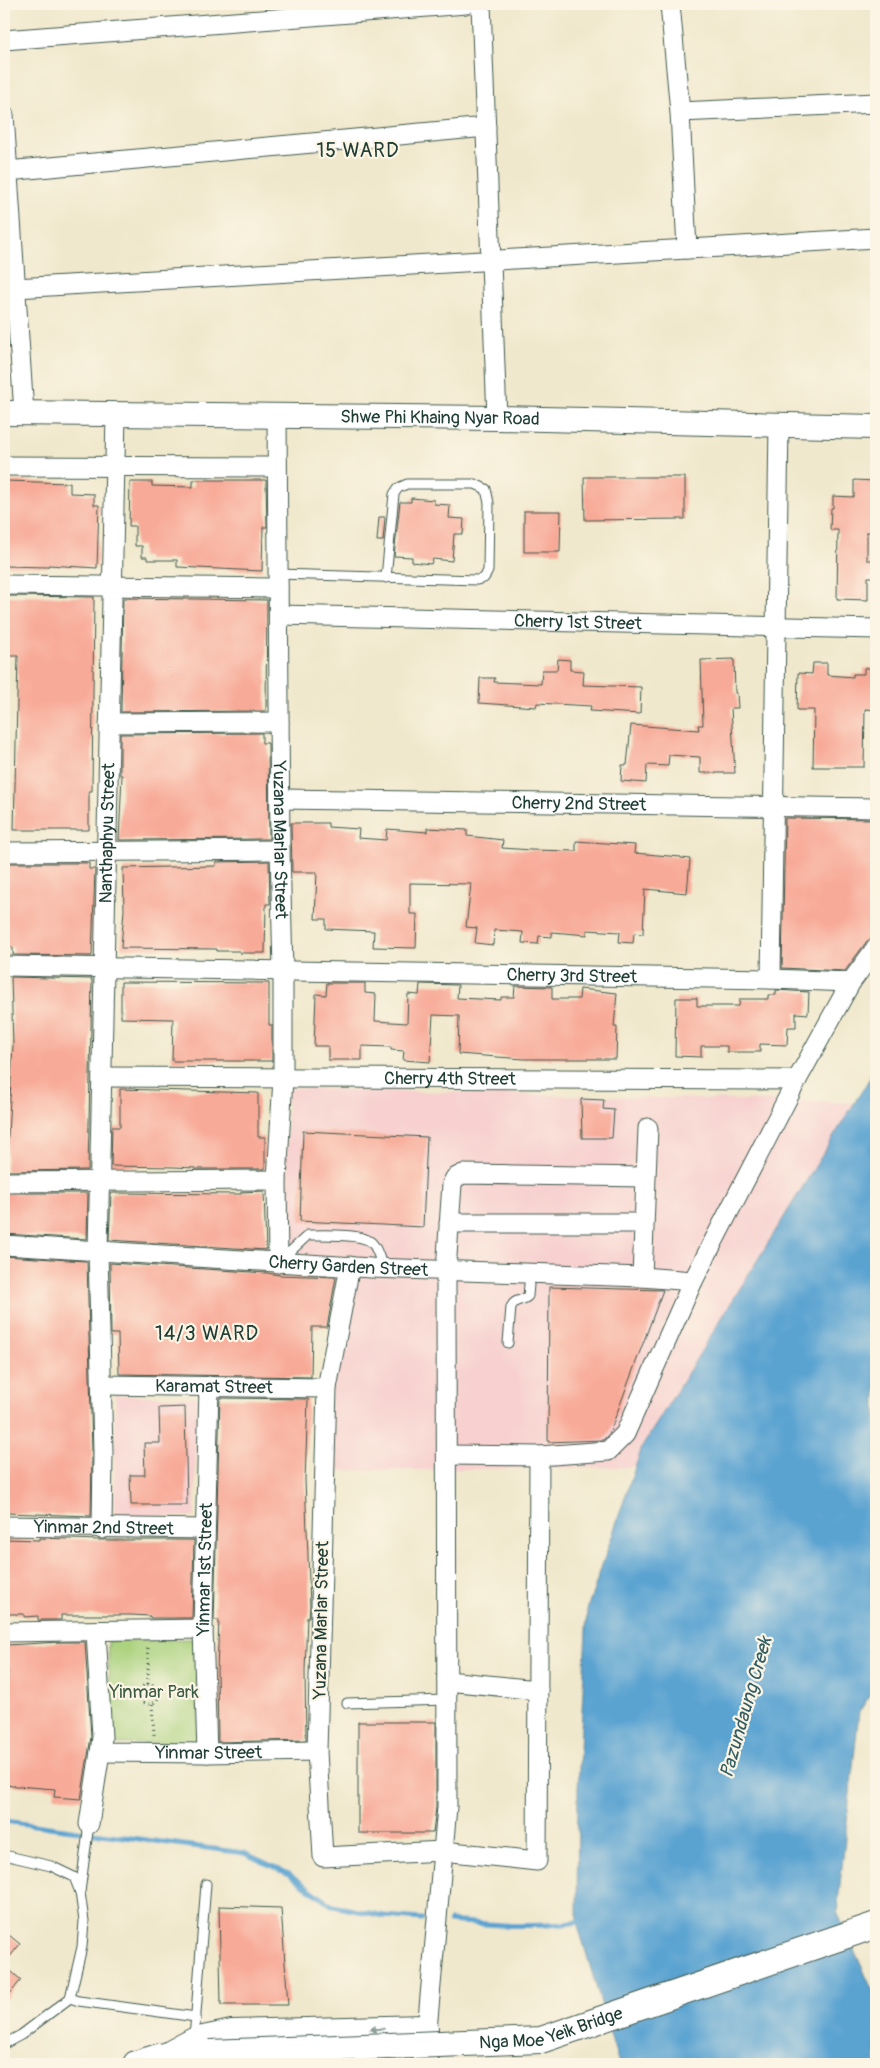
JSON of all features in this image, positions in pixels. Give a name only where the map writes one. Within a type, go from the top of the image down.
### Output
[{"type":"main road","name":"Nga Moe Yeik Bridge","points":[[200,2044],[541,2040],[876,1925]]},
{"type":"main road","points":[[156,2060],[232,2033],[425,2028]]},
{"type":"main road","points":[[419,2064],[426,2064]]},
{"type":"street","points":[[4,40],[466,4]]},
{"type":"street","points":[[481,4],[497,418]]},
{"type":"street","points":[[670,4],[680,112],[687,249]]},
{"type":"street","points":[[680,112],[876,103]]},
{"type":"street","points":[[4,115],[7,216],[15,288],[14,413]]},
{"type":"street","points":[[7,171],[486,127]]},
{"type":"street","points":[[15,288],[876,238]]},
{"type":"street","name":"Shwe Phi Khaing Nyar Road","points":[[14,413],[497,418],[876,426]]},
{"type":"street","name":"Nanthaphyu Street","points":[[98,1251],[116,414]]},
{"type":"street","name":"Yuzana Marlar Street","points":[[277,416],[280,850],[288,971],[278,1180],[278,1263]]},
{"type":"street","points":[[771,979],[779,424]]},
{"type":"street","points":[[4,466],[276,467]]},
{"type":"street","points":[[4,585],[112,586],[278,581]]},
{"type":"street","name":"Cherry 1st Street","points":[[279,615],[876,629]]},
{"type":"street","points":[[109,723],[279,722]]},
{"type":"street","name":"Cherry 2nd Street","points":[[281,799],[876,808]]},
{"type":"street","points":[[4,852],[280,850]]},
{"type":"street","points":[[447,1455],[539,1456],[608,1452],[625,1434],[693,1281],[797,1080],[851,982],[876,948]]},
{"type":"street","name":"Cherry 3rd Street","points":[[4,966],[851,982]]},
{"type":"street","name":"Cherry 4th Street","points":[[102,1077],[797,1080]]},
{"type":"street","points":[[642,1277],[648,1128]]},
{"type":"street","points":[[426,2064],[425,2028],[447,1807],[446,1270],[452,1184],[456,1178],[463,1174],[646,1177]]},
{"type":"street","points":[[4,1182],[99,1183],[278,1180]]},
{"type":"street","points":[[449,1223],[644,1223]]},
{"type":"street","name":"Cherry Garden Street","points":[[4,1245],[278,1263],[642,1277],[693,1281]]},
{"type":"street","points":[[98,1251],[102,1384],[102,1529]]},
{"type":"street","name":"Yuzana Marlar Street","points":[[350,1266],[327,1388],[317,1750],[323,1857],[442,1851]]},
{"type":"street","name":"Karamat Street","points":[[102,1384],[327,1388]]},
{"type":"street","name":"Yinmar 1st Street","points":[[207,1753],[203,1629],[209,1386]]},
{"type":"street","points":[[442,1851],[537,1861],[539,1456]]},
{"type":"street","name":"Yinmar 2nd Street","points":[[4,1526],[102,1529],[205,1529]]},
{"type":"street","points":[[4,1632],[203,1629]]},
{"type":"street","points":[[88,1832],[102,1737],[96,1631]]},
{"type":"street","points":[[447,1681],[538,1690]]},
{"type":"street","name":"Yinmar Street","points":[[100,1752],[207,1753],[317,1750]]},
{"type":"lane","points":[[278,581],[386,578],[477,580],[484,578],[488,571],[490,503],[486,489],[475,484],[407,484],[398,488],[394,494],[386,578]]},
{"type":"lane","points":[[278,1263],[308,1235],[336,1235],[368,1239],[373,1243],[378,1252],[383,1268]]},
{"type":"lane","points":[[508,1343],[513,1303],[518,1299],[525,1299],[528,1296],[530,1273]]},
{"type":"lane","points":[[348,1703],[447,1700]]},
{"type":"lane","points":[[80,1892],[88,1832]]},
{"type":"lane","points":[[4,1855],[51,1866],[74,1877],[80,1892],[84,1921],[82,1947],[70,1998],[22,2035],[4,2044]]},
{"type":"lane","points":[[70,1998],[200,2044],[206,1884]]},
{"type":"path","points":[[148,1630],[148,1684]]},
{"type":"path","points":[[152,1704],[146,1704],[139,1697],[141,1687],[148,1684],[156,1686],[159,1691],[159,1696],[152,1704],[156,1753]]},
{"type":"shaded area","points":[[287,1088],[855,1103],[642,1447],[635,1467],[325,1471],[341,1258],[285,1254]]},
{"type":"shaded area","points":[[115,1395],[197,1397],[195,1517],[114,1515]]},
{"type":"green space","name":"Yinmar Park","points":[[196,1639],[199,1742],[111,1744],[108,1641]]},
{"type":"water","name":"Pazundaung Creek","points":[[876,1068],[876,1686],[859,1712],[837,1912],[876,1998],[876,2064],[619,2064],[577,1922],[578,1789],[587,1610],[642,1447]]},
{"type":"building","points":[[584,477],[685,477],[685,519],[585,520]]},
{"type":"building","points":[[193,480],[266,480],[267,527],[263,527],[262,571],[177,567],[177,560],[147,560],[147,557],[142,557],[142,546],[135,546],[135,526],[129,526],[130,482],[152,482],[152,486],[193,487]]},
{"type":"building","points":[[854,480],[876,481],[876,532],[867,532],[867,560],[875,560],[874,577],[868,577],[868,600],[837,599],[838,530],[830,530],[831,508],[833,508],[833,496],[854,497]]},
{"type":"building","points":[[4,481],[70,483],[70,493],[94,494],[94,505],[99,505],[97,568],[48,565],[48,567],[4,566]]},
{"type":"building","points":[[411,498],[434,500],[434,504],[450,505],[449,518],[464,519],[463,534],[454,534],[452,561],[433,559],[431,564],[412,562],[412,557],[394,556],[400,502],[411,502]]},
{"type":"building","points":[[524,511],[561,511],[560,552],[524,552]]},
{"type":"building","points":[[379,517],[385,517],[383,541],[377,541]]},
{"type":"building","points":[[7,596],[94,597],[92,791],[89,791],[89,830],[14,830],[18,656],[7,656]]},
{"type":"building","points":[[123,598],[267,600],[266,711],[121,712]]},
{"type":"building","points":[[558,659],[570,660],[570,670],[584,671],[583,685],[641,687],[640,714],[590,711],[591,706],[537,703],[536,707],[479,703],[480,678],[495,678],[494,682],[541,684],[542,670],[557,670]]},
{"type":"building","points":[[734,659],[735,693],[737,693],[738,708],[731,708],[735,773],[700,773],[700,757],[669,755],[668,766],[647,765],[646,783],[621,781],[622,765],[627,765],[631,725],[699,730],[698,725],[703,725],[701,660]]},
{"type":"building","points":[[813,663],[827,663],[827,675],[853,677],[853,674],[864,674],[864,668],[876,668],[876,710],[865,709],[864,767],[813,767],[814,710],[797,710],[798,673],[812,674]]},
{"type":"building","points":[[262,733],[262,743],[268,743],[269,839],[119,840],[122,775],[120,775],[120,734]]},
{"type":"building","points":[[785,818],[876,819],[876,937],[867,941],[845,971],[782,968]]},
{"type":"building","points":[[291,823],[328,823],[328,827],[359,829],[358,838],[386,840],[387,829],[427,832],[427,828],[467,830],[467,836],[503,840],[502,848],[531,850],[576,851],[576,841],[635,845],[634,853],[690,859],[687,893],[645,889],[643,934],[634,933],[633,943],[619,942],[620,932],[587,930],[587,935],[552,932],[552,937],[539,936],[538,944],[522,943],[523,932],[494,930],[493,945],[475,943],[477,928],[466,927],[471,884],[410,883],[410,914],[417,914],[416,948],[373,947],[374,931],[326,929],[326,919],[315,919],[317,872],[292,872]]},
{"type":"building","points":[[269,861],[270,904],[266,904],[265,953],[240,953],[240,951],[217,951],[217,949],[121,948],[124,910],[123,868],[216,866],[216,862]]},
{"type":"building","points":[[5,863],[89,863],[89,869],[95,869],[92,956],[13,955],[13,947],[4,947]]},
{"type":"building","points":[[11,977],[92,979],[88,1170],[6,1171],[13,1045]]},
{"type":"building","points":[[121,982],[269,983],[269,1025],[272,1025],[272,1061],[172,1061],[173,1019],[121,1018]]},
{"type":"building","points":[[327,983],[365,983],[365,993],[376,994],[375,1021],[407,1023],[408,994],[419,995],[420,984],[458,985],[457,998],[501,1000],[501,997],[514,997],[515,986],[552,987],[552,999],[579,999],[580,989],[617,993],[614,1027],[617,1027],[616,1059],[524,1059],[458,1054],[459,1016],[433,1015],[430,1062],[403,1060],[404,1051],[391,1050],[391,1047],[362,1046],[362,1060],[328,1060],[328,1046],[314,1046],[316,994],[326,995]]},
{"type":"building","points":[[776,990],[809,992],[808,1014],[796,1013],[796,1027],[788,1027],[787,1045],[760,1044],[760,1052],[727,1052],[727,1046],[701,1046],[701,1057],[675,1056],[676,998],[697,998],[697,1006],[739,1006],[740,999],[768,999],[768,995],[776,995]]},
{"type":"building","points":[[120,1089],[258,1093],[258,1137],[265,1137],[265,1169],[111,1166],[112,1127],[120,1127]]},
{"type":"building","points":[[581,1099],[604,1100],[603,1109],[614,1110],[612,1138],[582,1138]]},
{"type":"building","points":[[303,1131],[427,1137],[423,1227],[300,1221]]},
{"type":"building","points":[[264,1191],[266,1250],[109,1240],[111,1193],[241,1194],[241,1192]]},
{"type":"building","points":[[4,1193],[88,1193],[87,1239],[4,1234]]},
{"type":"building","points":[[4,1256],[87,1261],[92,1452],[91,1516],[6,1513],[6,1477],[4,1477],[6,1423]]},
{"type":"building","points":[[110,1263],[279,1275],[336,1277],[327,1327],[312,1327],[311,1377],[119,1374],[118,1334],[111,1334]]},
{"type":"building","points":[[549,1287],[663,1290],[609,1434],[603,1440],[548,1442]]},
{"type":"building","points":[[220,1398],[308,1399],[305,1480],[310,1606],[309,1617],[307,1617],[305,1671],[306,1740],[218,1742],[217,1670],[219,1620],[214,1620]]},
{"type":"building","points":[[185,1407],[187,1505],[131,1505],[130,1475],[145,1475],[144,1443],[160,1443],[159,1408]]},
{"type":"building","points":[[39,1538],[194,1540],[192,1618],[150,1618],[150,1616],[131,1615],[61,1615],[61,1620],[38,1620],[38,1616],[24,1617],[24,1614],[4,1614],[4,1539],[39,1540]]},
{"type":"building","points":[[85,1642],[91,1737],[81,1799],[54,1797],[55,1789],[4,1785],[8,1670],[6,1670],[6,1645]]},
{"type":"building","points":[[358,1722],[436,1722],[436,1807],[433,1833],[358,1833]]},
{"type":"building","points":[[219,1906],[281,1908],[288,2005],[221,2005]]},
{"type":"building","points":[[4,1931],[20,1944],[4,1964]]},
{"type":"building","points":[[4,1965],[21,1980],[4,2001]]},
{"type":"waterway","points":[[4,1821],[244,1853],[289,1874],[333,1906],[384,1916],[422,1919]]},
{"type":"waterway","points":[[450,1921],[533,1926],[584,1921]]},
{"type":"district","name":"15 WARD","points":[[358,150]]},
{"type":"district","name":"14/3 WARD","points":[[207,1333]]}]
